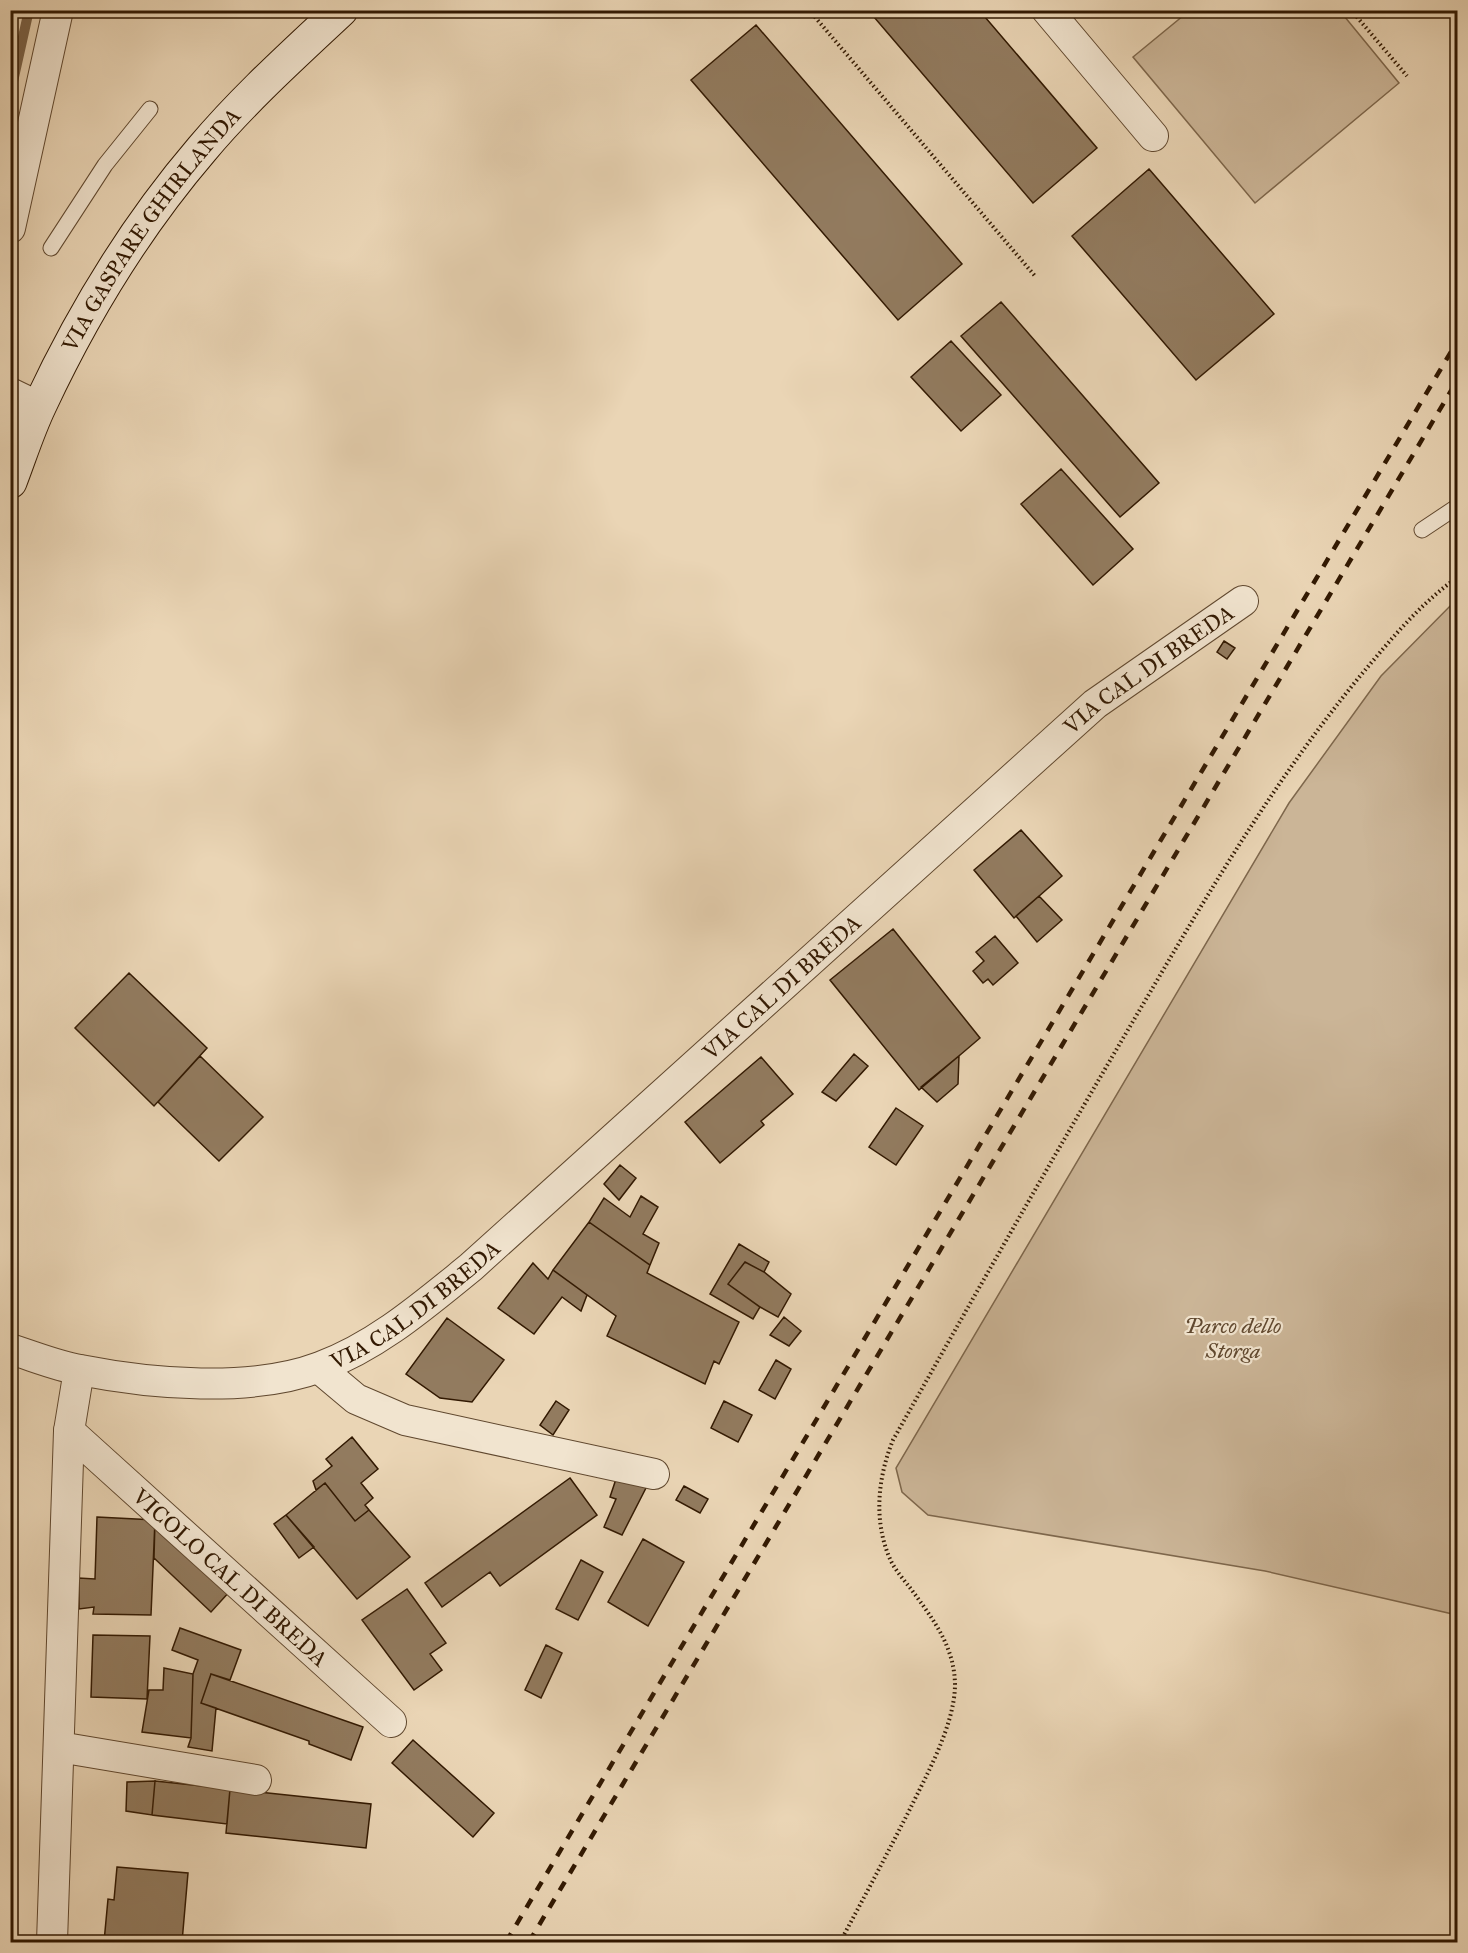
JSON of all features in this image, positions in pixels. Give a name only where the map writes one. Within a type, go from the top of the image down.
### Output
[{"type":"street","points":[[10,228],[58,10]]},
{"type":"street","name":"VIA GASPARE GHIRLANDA","points":[[10,482],[25,400],[153,210],[203,148],[250,98],[340,10]]},
{"type":"street","points":[[1047,10],[1153,136]]},
{"type":"street","name":"VIA CAL DI BREDA","points":[[10,1349],[79,1370],[164,1381],[220,1384],[285,1377],[319,1368],[395,1328],[471,1267],[1095,704],[1243,601]]},
{"type":"street","name":"VIA CAL DI BREDA","points":[[319,1368],[356,1399],[405,1420],[654,1474]]},
{"type":"street","points":[[52,1942],[69,1431],[79,1370]]},
{"type":"street","name":"VICOLO CAL DI BREDA","points":[[69,1431],[391,1722]]},
{"type":"street","points":[[59,1747],[256,1780]]},
{"type":"lane","points":[[51,248],[105,165],[150,109]]},
{"type":"lane","points":[[1422,530],[1458,506]]},
{"type":"path","points":[[809,10],[1035,276]]},
{"type":"path","points":[[1351,10],[1407,76]]},
{"type":"path","points":[[840,1942],[883,1862],[935,1756],[953,1703],[955,1686],[948,1644],[891,1560],[884,1540],[879,1509],[880,1485],[884,1463],[893,1440],[1142,1006],[1255,819],[1300,753],[1392,638],[1426,604],[1458,577]]},
{"type":"green space","points":[[1189,11],[1340,11],[1399,83],[1255,203],[1133,57]]},
{"type":"green space","name":"Parco dello Storga","points":[[1457,599],[1457,1615],[1265,1571],[928,1515],[902,1492],[896,1468],[1289,803],[1381,676]]},
{"type":"building","points":[[868,10],[979,10],[1097,148],[1033,203]]},
{"type":"building","points":[[756,25],[962,264],[898,320],[691,80]]},
{"type":"building","points":[[1149,169],[1274,314],[1196,380],[1072,236]]},
{"type":"building","points":[[1001,302],[1159,483],[1120,517],[961,336]]},
{"type":"building","points":[[951,341],[1001,395],[961,431],[911,377]]},
{"type":"building","points":[[1061,469],[1133,549],[1093,585],[1021,504]]},
{"type":"building","points":[[1224,641],[1235,648],[1227,659],[1217,652]]},
{"type":"building","points":[[1021,830],[1062,876],[1014,918],[974,870]]},
{"type":"building","points":[[1039,896],[1062,920],[1037,942],[1016,916]]},
{"type":"building","points":[[893,929],[980,1038],[919,1090],[830,980]]},
{"type":"building","points":[[995,936],[1018,963],[993,985],[988,979],[983,983],[973,971],[984,961],[976,952]]},
{"type":"building","points":[[129,973],[207,1048],[154,1106],[75,1028]]},
{"type":"building","points":[[854,1054],[868,1066],[836,1101],[822,1092]]},
{"type":"building","points":[[200,1056],[263,1117],[219,1161],[158,1102]]},
{"type":"building","points":[[959,1056],[958,1084],[937,1102],[921,1087]]},
{"type":"building","points":[[761,1057],[793,1094],[761,1121],[764,1125],[720,1163],[685,1122]]},
{"type":"building","points":[[896,1108],[923,1126],[896,1165],[869,1147]]},
{"type":"building","points":[[620,1165],[636,1178],[619,1200],[604,1184]]},
{"type":"building","points":[[641,1196],[658,1207],[643,1234],[659,1243],[650,1265],[589,1222],[604,1198],[630,1217]]},
{"type":"building","points":[[589,1222],[650,1265],[647,1273],[739,1322],[719,1364],[714,1361],[705,1384],[607,1336],[616,1316],[553,1270]]},
{"type":"building","points":[[739,1244],[769,1262],[764,1272],[745,1262],[728,1284],[760,1307],[753,1319],[710,1294]]},
{"type":"building","points":[[745,1262],[764,1272],[791,1294],[778,1317],[728,1284]]},
{"type":"building","points":[[533,1263],[548,1279],[553,1270],[587,1295],[581,1311],[562,1297],[534,1334],[498,1308]]},
{"type":"building","points":[[784,1317],[801,1331],[789,1346],[770,1335]]},
{"type":"building","points":[[447,1318],[504,1360],[472,1402],[440,1398],[406,1374]]},
{"type":"building","points":[[776,1360],[791,1369],[775,1399],[759,1390]]},
{"type":"building","points":[[556,1401],[569,1410],[553,1435],[540,1425]]},
{"type":"building","points":[[724,1401],[752,1415],[738,1442],[711,1428]]},
{"type":"building","points":[[352,1437],[378,1469],[361,1483],[373,1498],[365,1505],[369,1510],[355,1521],[325,1483],[316,1490],[313,1481],[332,1466],[326,1459]]},
{"type":"building","points":[[617,1476],[647,1486],[622,1535],[604,1527],[616,1499],[610,1497]]},
{"type":"building","points":[[570,1478],[597,1515],[500,1586],[490,1572],[442,1607],[425,1583]]},
{"type":"building","points":[[325,1483],[355,1521],[369,1510],[410,1557],[357,1599],[286,1515]]},
{"type":"building","points":[[684,1486],[708,1499],[700,1513],[676,1500]]},
{"type":"building","points":[[286,1515],[314,1547],[299,1558],[274,1524]]},
{"type":"building","points":[[97,1517],[155,1520],[151,1615],[93,1614],[94,1607],[79,1609],[79,1578],[95,1579]]},
{"type":"building","points":[[155,1520],[230,1591],[211,1612],[154,1558]]},
{"type":"building","points":[[643,1539],[684,1562],[648,1626],[608,1602]]},
{"type":"building","points":[[581,1560],[603,1572],[578,1620],[556,1609]]},
{"type":"building","points":[[407,1589],[446,1643],[430,1654],[442,1670],[414,1690],[362,1620]]},
{"type":"building","points":[[180,1628],[241,1650],[230,1680],[211,1674],[201,1703],[216,1708],[212,1751],[188,1747],[191,1738],[193,1674],[198,1660],[172,1650]]},
{"type":"building","points":[[93,1635],[150,1636],[147,1699],[91,1697]]},
{"type":"building","points":[[546,1645],[562,1653],[541,1698],[525,1690]]},
{"type":"building","points":[[164,1668],[193,1674],[191,1738],[142,1732],[149,1690],[163,1690]]},
{"type":"building","points":[[211,1674],[363,1727],[351,1760],[309,1744],[309,1741],[201,1703]]},
{"type":"building","points":[[413,1740],[494,1813],[473,1837],[392,1763]]},
{"type":"building","points":[[155,1781],[152,1815],[126,1811],[127,1782]]},
{"type":"building","points":[[155,1781],[230,1789],[227,1824],[152,1815]]},
{"type":"building","points":[[230,1789],[371,1804],[366,1848],[226,1833]]},
{"type":"building","points":[[117,1867],[188,1873],[182,1942],[104,1942],[108,1899],[114,1900]]},
{"type":"waterway","points":[[10,95],[29,10]]},
{"type":"railway","points":[[506,1942],[1458,340]]},
{"type":"railway","points":[[529,1942],[1458,379]]}]
